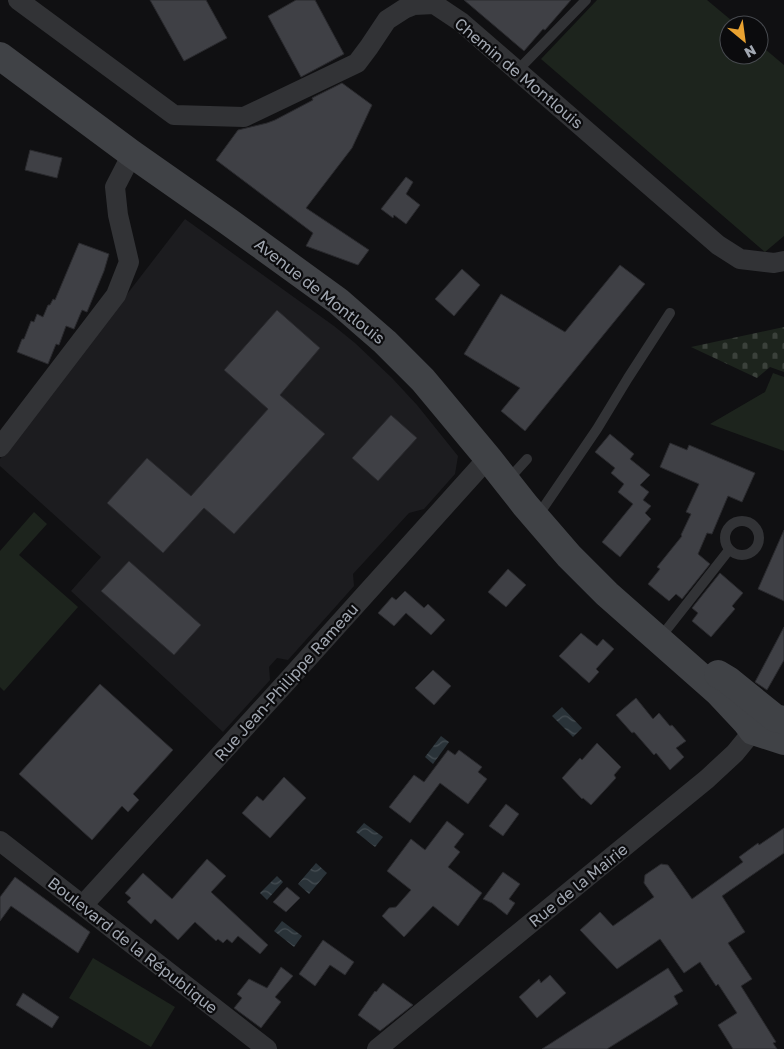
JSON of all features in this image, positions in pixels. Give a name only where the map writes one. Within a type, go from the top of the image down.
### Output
[{"type":"street","name":"Chemin de Montlouis","points":[[18,0],[174,115],[244,118],[357,63],[369,48],[386,20],[404,9],[414,5],[434,4],[461,22],[718,245],[740,258],[774,263],[784,261]]},
{"type":"street","name":"Avenue de Montlouis","points":[[0,56],[132,154],[237,227],[338,301],[385,342],[423,380],[569,556],[659,638],[728,680],[774,727]]},
{"type":"street","points":[[0,447],[116,295],[129,262],[118,215],[116,187],[132,154]]},
{"type":"street","name":"Rue Jean-Philippe Rameau","points":[[83,905],[488,458]]},
{"type":"street","name":"Rue de la Mairie","points":[[378,1049],[707,779],[735,753],[774,727]]},
{"type":"street","name":"Boulevard de la République","points":[[0,841],[267,1049]]},
{"type":"lane","points":[[517,71],[586,0]]},
{"type":"lane","points":[[536,518],[596,429],[670,313]]},
{"type":"lane","points":[[506,481],[527,458]]},
{"type":"lane","points":[[659,638],[728,550]]},
{"type":"shaded area","points":[[185,219],[355,343],[417,405],[458,456],[455,474],[424,509],[409,513],[353,574],[354,586],[288,660],[277,658],[269,667],[270,680],[223,732],[71,591],[101,557],[0,466],[0,459]]},
{"type":"green space","points":[[597,0],[707,0],[725,15],[719,15],[719,65],[769,65],[769,52],[784,65],[784,236],[765,252],[541,59]]},
{"type":"green space","points":[[784,327],[784,372],[770,367],[757,378],[691,347]]},
{"type":"green space","points":[[773,373],[784,377],[784,451],[710,424],[765,392]]},
{"type":"green space","points":[[34,512],[47,524],[19,555],[78,607],[4,691],[0,687],[0,551]]},
{"type":"green space","points":[[93,958],[175,1007],[151,1047],[69,998]]},
{"type":"water","points":[[562,707],[582,728],[573,737],[552,716]]},
{"type":"water","points":[[441,736],[449,742],[433,764],[425,757]]},
{"type":"water","points":[[364,823],[383,837],[375,847],[356,832]]},
{"type":"water","points":[[316,863],[327,873],[309,894],[298,884]]},
{"type":"water","points":[[277,876],[283,882],[267,900],[260,893]]},
{"type":"water","points":[[282,921],[302,936],[294,947],[274,931]]},
{"type":"building","points":[[150,0],[206,0],[227,38],[184,61]]},
{"type":"building","points":[[296,0],[315,0],[344,54],[301,77],[268,16]]},
{"type":"building","points":[[464,0],[571,0],[524,51]]},
{"type":"building","points":[[342,83],[372,105],[352,148],[306,208],[369,250],[358,265],[306,246],[313,233],[216,160],[238,130],[275,120]]},
{"type":"building","points":[[30,150],[62,158],[57,178],[25,170]]},
{"type":"building","points":[[406,177],[413,182],[406,194],[420,205],[406,224],[394,215],[393,218],[381,209]]},
{"type":"building","points":[[79,243],[109,254],[87,312],[82,310],[74,329],[66,326],[59,345],[56,344],[48,364],[17,352],[31,321],[34,322],[37,314],[43,317],[48,305],[50,305],[53,299],[55,300]]},
{"type":"building","points":[[620,265],[645,284],[525,431],[501,411],[520,388],[464,354],[501,294],[565,332]]},
{"type":"building","points":[[462,269],[480,285],[454,316],[435,299]]},
{"type":"building","points":[[277,310],[320,348],[280,395],[325,434],[234,534],[204,508],[163,553],[107,503],[147,458],[191,496],[268,409],[224,370]]},
{"type":"building","points":[[391,415],[417,438],[378,481],[352,458]]},
{"type":"building","points":[[610,434],[634,454],[630,459],[650,475],[640,485],[649,492],[643,500],[651,506],[645,513],[651,519],[620,557],[602,542],[633,504],[618,492],[624,484],[611,473],[615,468],[595,452]]},
{"type":"building","points":[[670,443],[687,450],[689,445],[755,473],[742,502],[728,496],[712,534],[707,533],[698,554],[710,564],[682,599],[676,594],[669,601],[648,584],[660,569],[657,567],[682,536],[691,514],[686,512],[699,484],[660,467]]},
{"type":"building","points":[[784,530],[784,601],[758,589]]},
{"type":"building","points":[[129,561],[201,625],[174,655],[101,591]]},
{"type":"building","points":[[508,569],[526,585],[506,607],[488,592]]},
{"type":"building","points":[[720,573],[743,593],[732,606],[735,609],[711,637],[692,621],[698,613],[692,608]]},
{"type":"building","points":[[405,591],[424,608],[428,604],[445,620],[431,635],[406,613],[394,626],[378,613],[392,597],[396,600]]},
{"type":"building","points":[[784,627],[784,660],[767,690],[755,682]]},
{"type":"building","points":[[581,633],[597,646],[603,639],[614,649],[596,669],[599,672],[589,683],[559,656]]},
{"type":"building","points":[[433,670],[451,686],[434,705],[415,688]]},
{"type":"building","points":[[100,684],[173,750],[133,794],[139,800],[128,812],[122,806],[92,840],[19,774]]},
{"type":"building","points":[[636,698],[653,719],[659,713],[686,741],[676,748],[684,757],[670,770],[656,753],[654,755],[616,715]]},
{"type":"building","points":[[597,743],[621,767],[614,775],[616,778],[591,805],[582,799],[562,778]]},
{"type":"building","points":[[448,750],[455,755],[459,750],[482,767],[478,772],[487,779],[468,804],[440,783],[410,823],[389,807],[414,775],[424,782]]},
{"type":"building","points":[[284,777],[306,798],[270,838],[242,813],[257,796],[263,801]]},
{"type":"building","points":[[506,804],[519,814],[503,836],[489,826]]},
{"type":"building","points":[[447,821],[464,834],[454,847],[460,852],[448,867],[482,893],[458,926],[433,906],[404,937],[382,916],[389,908],[396,907],[411,890],[387,871],[411,839],[425,850]]},
{"type":"building","points":[[784,828],[784,853],[722,896],[745,932],[728,943],[752,979],[741,986],[776,1042],[773,1043],[777,1049],[733,1049],[718,1025],[737,1013],[718,984],[716,986],[700,962],[684,973],[660,939],[617,969],[580,930],[600,912],[613,926],[654,897],[644,883],[645,875],[661,864],[668,865],[692,899],[743,862],[739,857]]},
{"type":"building","points":[[207,859],[226,876],[211,892],[268,945],[260,954],[238,936],[232,943],[227,939],[223,943],[218,939],[216,941],[195,922],[178,940],[155,919],[151,924],[127,902],[131,898],[125,893],[143,873],[172,899]]},
{"type":"building","points":[[503,872],[520,884],[509,899],[515,903],[507,915],[492,903],[483,899]]},
{"type":"building","points":[[15,877],[90,932],[78,953],[11,906],[0,921],[0,897]]},
{"type":"building","points":[[287,887],[300,898],[286,912],[273,902]]},
{"type":"building","points":[[323,940],[354,962],[345,975],[330,965],[315,986],[299,974]]},
{"type":"building","points":[[281,967],[293,976],[275,997],[281,1002],[261,1028],[234,1008],[242,998],[237,994],[249,979],[267,988]]},
{"type":"building","points":[[668,968],[683,991],[674,996],[678,1004],[655,1019],[607,1049],[542,1049]]},
{"type":"building","points":[[550,975],[566,993],[537,1018],[519,997],[539,979],[541,983]]},
{"type":"building","points":[[383,983],[413,1005],[380,1031],[358,1015]]},
{"type":"building","points":[[23,993],[59,1017],[52,1028],[16,1005]]}]
